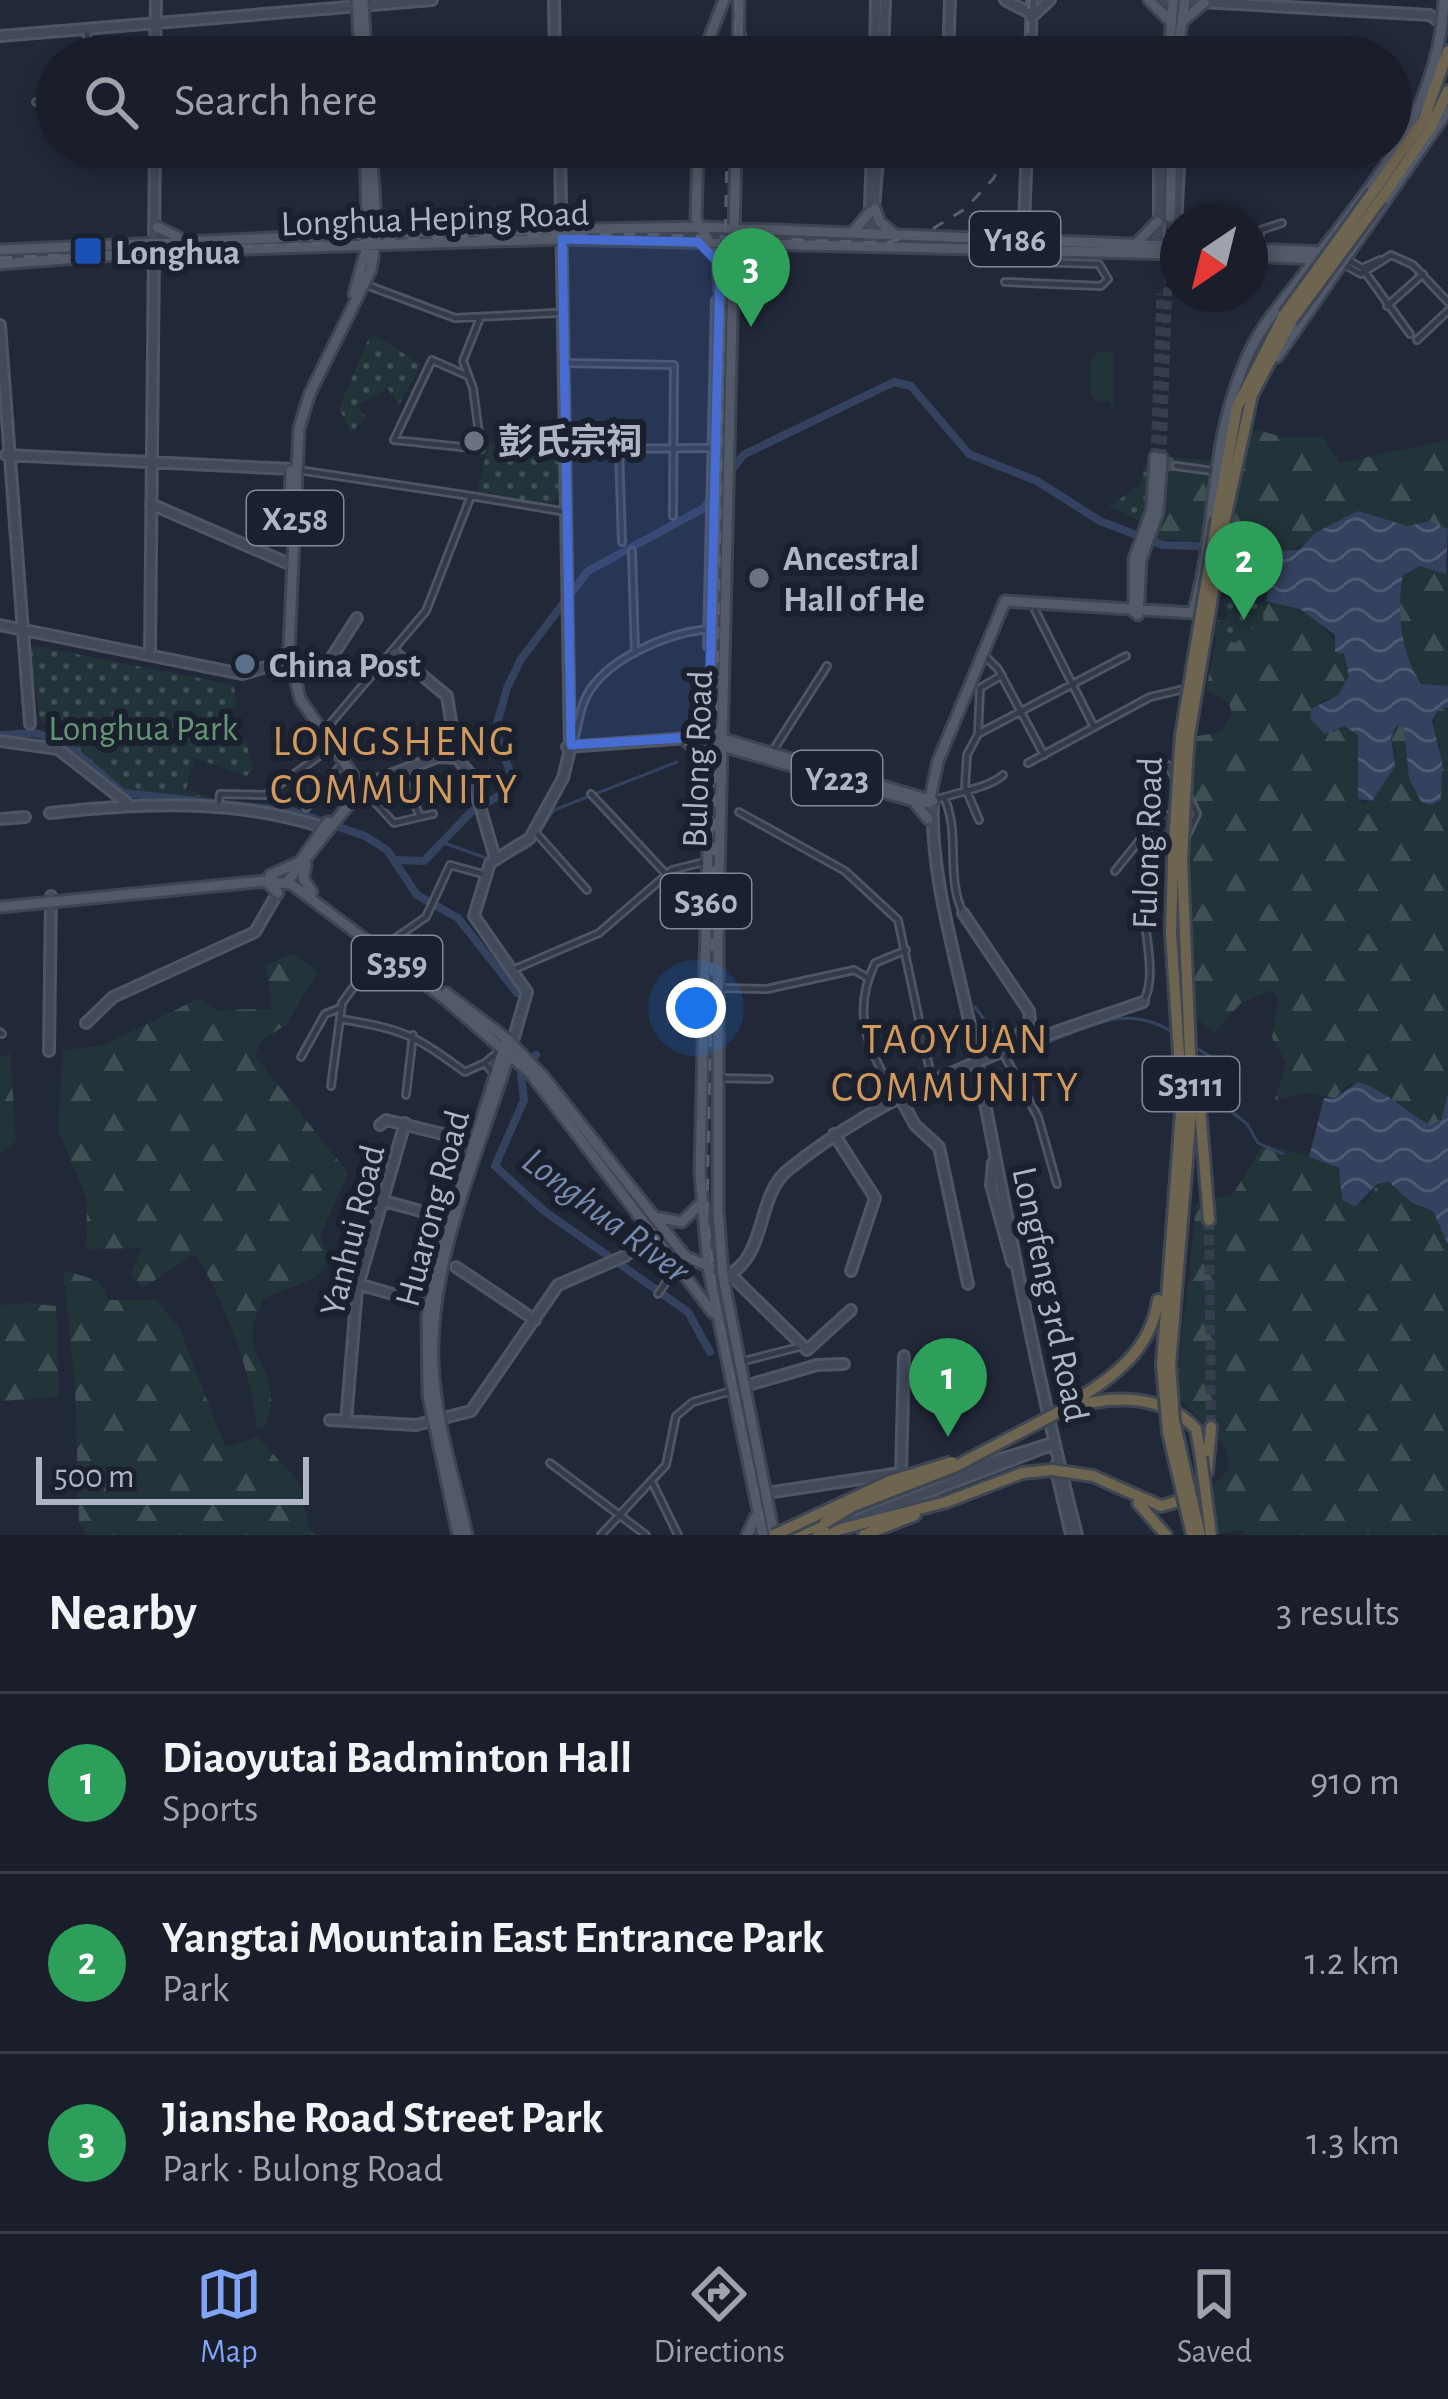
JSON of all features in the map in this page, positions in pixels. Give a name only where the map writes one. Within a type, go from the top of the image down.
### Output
[{"type":"highway","name":"S3111","points":[[1412,139],[1424,119],[1448,51]]},
{"type":"highway","name":"S3111","points":[[1412,153],[1448,91]]},
{"type":"highway","name":"S3111","points":[[1377,196],[1394,168]]},
{"type":"highway","name":"S3111","points":[[1221,518],[1237,407],[1287,318],[1400,168]]},
{"type":"highway","name":"S3111","points":[[1221,518],[1242,426],[1287,318]]},
{"type":"highway","points":[[1237,407],[1246,361]]},
{"type":"highway","name":"Fulong Road","points":[[1178,951],[1178,764],[1221,518]]},
{"type":"highway","name":"S3111","points":[[1178,951],[1192,1100],[1166,1365],[1168,1432],[1196,1535]]},
{"type":"highway","name":"S3111","points":[[1178,951],[1182,1100],[1178,1216]]},
{"type":"highway","points":[[1184,979],[1209,1220]]},
{"type":"highway","points":[[820,1530],[989,1449],[1116,1374],[1150,1332],[1178,1163]]},
{"type":"highway","points":[[1057,1413],[1100,1401],[1145,1401],[1189,1421],[1199,1438],[1211,1535]]},
{"type":"highway","points":[[864,1535],[991,1477],[1053,1467],[1084,1474],[1161,1506],[1177,1505],[1194,1494],[1207,1471],[1211,1427]]},
{"type":"highway","points":[[774,1535],[890,1480],[989,1449]]},
{"type":"highway","points":[[794,1533],[946,1502],[1016,1475],[1053,1467]]},
{"type":"highway","points":[[1122,1489],[1166,1535]]},
{"type":"main road","points":[[156,0],[156,36]]},
{"type":"main road","points":[[156,22],[337,0]]},
{"type":"main road","points":[[0,35],[360,1],[431,0]]},
{"type":"main road","points":[[556,0],[557,36]]},
{"type":"main road","points":[[710,36],[724,0]]},
{"type":"main road","points":[[739,36],[740,0]]},
{"type":"main road","points":[[739,18],[749,0]]},
{"type":"main road","points":[[880,36],[881,0]]},
{"type":"main road","points":[[949,36],[950,0]]},
{"type":"main road","points":[[1005,0],[1033,15]]},
{"type":"main road","points":[[1032,36],[1034,0]]},
{"type":"main road","points":[[1033,15],[1050,0]]},
{"type":"main road","points":[[1149,0],[1163,9],[1176,29]]},
{"type":"main road","points":[[1176,29],[1170,0],[1431,13],[1444,2]]},
{"type":"main road","points":[[1241,0],[1431,13],[1443,24]]},
{"type":"main road","points":[[360,1],[362,36]]},
{"type":"main road","points":[[1175,36],[1185,1]]},
{"type":"main road","points":[[1412,121],[1437,64],[1444,2]]},
{"type":"main road","points":[[1176,29],[1204,3]]},
{"type":"main road","points":[[1412,163],[1448,110]]},
{"type":"main road","points":[[150,655],[155,168]]},
{"type":"main road","name":"X258","points":[[360,788],[300,699],[287,663],[294,469],[305,406],[369,286],[369,168]]},
{"type":"main road","points":[[558,168],[564,449]]},
{"type":"main road","points":[[698,168],[698,227]]},
{"type":"main road","name":"S360","points":[[734,262],[736,168]]},
{"type":"main road","points":[[871,237],[874,168]]},
{"type":"main road","points":[[1005,239],[1019,233],[1024,223],[1028,168]]},
{"type":"main road","points":[[1029,168],[1028,223],[1045,241]]},
{"type":"main road","points":[[1169,168],[1169,204]]},
{"type":"main road","points":[[1007,604],[1182,619],[1194,608],[1225,411],[1246,361],[1379,168]]},
{"type":"main road","points":[[1242,426],[1279,353],[1409,168]]},
{"type":"main road","points":[[679,227],[697,202]]},
{"type":"main road","points":[[734,262],[759,235],[737,207]]},
{"type":"main road","points":[[852,233],[872,211]]},
{"type":"main road","points":[[872,211],[898,235]]},
{"type":"main road","points":[[342,244],[360,253],[368,265],[394,238],[372,214],[352,235]]},
{"type":"main road","points":[[155,225],[174,237],[261,239]]},
{"type":"main road","points":[[135,244],[155,225]]},
{"type":"main road","name":"Longhua Heping Road","points":[[0,264],[154,246],[352,235],[394,238],[698,227],[736,234],[871,237]]},
{"type":"main road","name":"S360","points":[[698,227],[718,258],[714,493]]},
{"type":"main road","points":[[1337,227],[1345,240],[1359,241]]},
{"type":"main road","points":[[1288,254],[1312,246],[1337,227]]},
{"type":"main road","points":[[1132,244],[1160,228]]},
{"type":"main road","name":"Longhua Heping Road","points":[[759,235],[852,233]]},
{"type":"main road","name":"Y186","points":[[852,233],[972,248],[1160,254]]},
{"type":"main road","points":[[491,859],[518,846],[530,832],[558,780],[569,747],[560,234]]},
{"type":"main road","name":"Longhua Heping Road","points":[[560,234],[690,240],[736,234]]},
{"type":"main road","name":"Y186","points":[[871,237],[1160,246]]},
{"type":"main road","name":"Longhua Heping Road","points":[[0,250],[135,244],[342,244],[372,238]]},
{"type":"main road","points":[[1160,238],[1156,245],[1160,249]]},
{"type":"main road","points":[[690,240],[718,258]]},
{"type":"main road","points":[[1268,252],[1344,261]]},
{"type":"main road","points":[[1288,254],[1297,271],[1296,285]]},
{"type":"main road","name":"Bulong Road","points":[[734,262],[723,770],[707,862],[701,1200],[708,1271],[757,1504],[774,1535]]},
{"type":"main road","name":"X258","points":[[360,788],[294,697],[287,663],[287,563],[299,403],[368,265]]},
{"type":"main road","points":[[712,659],[708,629],[714,493],[711,448],[719,294]]},
{"type":"main road","points":[[0,326],[4,456]]},
{"type":"main road","points":[[0,392],[28,724]]},
{"type":"main road","points":[[4,456],[294,469]]},
{"type":"main road","points":[[1136,612],[1158,458]]},
{"type":"main road","name":"Bulong Road","points":[[714,493],[712,659],[709,716],[702,740],[714,810],[723,1277],[766,1493],[765,1519]]},
{"type":"main road","points":[[151,504],[287,563]]},
{"type":"main road","points":[[1007,604],[1035,610],[1136,612]]},
{"type":"main road","name":"Y223","points":[[934,800],[945,755],[1007,604]]},
{"type":"main road","name":"Y223","points":[[934,800],[932,777],[1007,604]]},
{"type":"main road","points":[[0,626],[242,674],[287,663],[325,667],[358,617]]},
{"type":"main road","points":[[394,653],[447,696],[457,758],[469,769],[491,859],[470,919],[512,971],[523,1000],[508,1046]]},
{"type":"main road","points":[[723,770],[731,755],[746,748],[724,713]]},
{"type":"main road","points":[[569,747],[702,740]]},
{"type":"main road","points":[[702,740],[708,761]]},
{"type":"main road","points":[[702,740],[714,810]]},
{"type":"main road","name":"Y223","points":[[702,740],[934,800]]},
{"type":"main road","points":[[0,742],[58,749],[128,804]]},
{"type":"main road","name":"Y223","points":[[746,748],[909,796]]},
{"type":"main road","points":[[347,799],[360,788],[438,757],[457,758]]},
{"type":"main road","points":[[86,1023],[113,997],[255,932],[347,799],[352,787],[344,770]]},
{"type":"main road","points":[[928,819],[909,796],[920,792],[932,777]]},
{"type":"main road","points":[[330,825],[360,788]]},
{"type":"main road","points":[[934,800],[928,819],[985,1116]]},
{"type":"main road","points":[[934,800],[935,845],[975,1065]]},
{"type":"main road","points":[[50,813],[128,804],[281,814],[330,825]]},
{"type":"main road","points":[[0,819],[26,817]]},
{"type":"main road","points":[[268,878],[304,861]]},
{"type":"main road","points":[[304,861],[303,878],[313,892]]},
{"type":"main road","points":[[268,878],[278,893]]},
{"type":"main road","points":[[0,904],[290,879]]},
{"type":"main road","name":"S359","points":[[290,879],[382,948]]},
{"type":"main road","name":"S359","points":[[290,879],[508,1046],[687,1258],[708,1271]]},
{"type":"main road","points":[[49,899],[49,1051]]},
{"type":"main road","points":[[963,914],[1030,1011],[1030,1020],[1007,1048]]},
{"type":"main road","points":[[723,1277],[749,1252],[780,1176],[834,1134],[898,1094],[1007,1048],[1143,1002]]},
{"type":"main road","name":"Huarong Road","points":[[458,1535],[437,1421],[433,1352],[446,1254],[508,1046]]},
{"type":"main road","points":[[500,1075],[526,1066]]},
{"type":"main road","name":"S359","points":[[526,1066],[680,1264],[723,1277]]},
{"type":"main road","points":[[898,1094],[916,1125],[939,1147],[968,1284]]},
{"type":"main road","name":"Huarong Road","points":[[467,1535],[426,1377],[428,1304],[449,1223],[495,1095]]},
{"type":"main road","name":"Longfeng 3rd Road","points":[[985,1116],[993,1163],[991,1185],[1012,1262],[1053,1467],[1074,1535]]},
{"type":"main road","name":"Longfeng 3rd Road","points":[[985,1116],[1074,1535]]},
{"type":"main road","points":[[380,1125],[384,1120],[405,1123],[476,1142]]},
{"type":"main road","name":"Yanhui Road","points":[[346,1421],[361,1285],[405,1123]]},
{"type":"main road","points":[[834,1134],[874,1198],[851,1271]]},
{"type":"main road","points":[[651,1215],[682,1222],[696,1214],[701,1200]]},
{"type":"main road","points":[[383,1201],[449,1223]]},
{"type":"main road","points":[[330,1420],[437,1421],[472,1410],[562,1282],[618,1260],[656,1233]]},
{"type":"main road","points":[[446,1254],[456,1267],[535,1320]]},
{"type":"main road","points":[[680,1264],[720,1327],[733,1324]]},
{"type":"main road","points":[[442,1272],[456,1267]]},
{"type":"main road","points":[[723,1277],[734,1278],[811,1349],[851,1310]]},
{"type":"main road","points":[[361,1285],[428,1304]]},
{"type":"main road","points":[[766,1493],[902,1472],[904,1356]]},
{"type":"main road","points":[[745,1386],[817,1365],[844,1364]]},
{"type":"main road","points":[[1036,1450],[1045,1425]]},
{"type":"main road","points":[[820,1530],[1052,1445]]},
{"type":"main road","points":[[1036,1450],[1053,1467]]},
{"type":"main road","points":[[755,1535],[757,1504]]},
{"type":"main road","points":[[755,1535],[765,1519],[794,1533]]},
{"type":"street","points":[[87,27],[87,36]]},
{"type":"street","points":[[1268,228],[1282,223]]},
{"type":"street","points":[[972,248],[978,260],[1099,264],[1108,279],[1102,286],[1005,282]]},
{"type":"street","points":[[1362,271],[1390,255],[1423,274],[1448,302]]},
{"type":"street","points":[[1344,261],[1362,271],[1410,334]]},
{"type":"street","points":[[1386,307],[1423,274]]},
{"type":"street","points":[[369,286],[454,318],[558,312]]},
{"type":"street","points":[[1417,340],[1448,311]]},
{"type":"street","points":[[469,376],[432,360],[394,440],[481,449],[469,376],[464,354],[480,318]]},
{"type":"street","points":[[564,363],[672,363],[673,516]]},
{"type":"street","points":[[619,448],[622,542]]},
{"type":"street","points":[[564,449],[711,448]]},
{"type":"street","points":[[1176,466],[1213,471]]},
{"type":"street","points":[[294,469],[566,512]]},
{"type":"street","points":[[322,732],[426,611],[471,496]]},
{"type":"street","points":[[632,551],[634,655]]},
{"type":"street","points":[[1035,610],[1094,727]]},
{"type":"street","points":[[569,747],[597,680],[634,655],[708,629]]},
{"type":"street","points":[[977,734],[1126,656]]},
{"type":"street","points":[[986,657],[1002,675],[1044,754]]},
{"type":"street","points":[[772,752],[827,666]]},
{"type":"street","points":[[325,667],[325,679]]},
{"type":"street","points":[[980,820],[965,787],[967,755],[977,734],[980,688],[1002,675]]},
{"type":"street","points":[[1028,764],[1150,698],[1199,687]]},
{"type":"street","points":[[218,808],[220,797],[265,795],[329,749]]},
{"type":"street","points":[[1161,849],[1188,835],[1197,814],[1178,764]]},
{"type":"street","points":[[306,808],[344,770]]},
{"type":"street","points":[[400,772],[419,814]]},
{"type":"street","points":[[963,914],[954,888],[954,822],[934,800],[965,787],[988,786],[1003,775]]},
{"type":"street","points":[[360,788],[394,823],[433,814]]},
{"type":"street","points":[[591,794],[666,874]]},
{"type":"street","points":[[739,812],[852,876],[898,920],[932,1082]]},
{"type":"street","points":[[1115,872],[1164,813],[1169,821],[1161,849],[1144,875],[1141,924],[1151,965],[1143,1002]]},
{"type":"street","points":[[538,835],[587,890]]},
{"type":"street","points":[[512,971],[617,921],[666,874],[707,862]]},
{"type":"street","points":[[331,1086],[341,1008],[382,948],[432,909],[450,865],[484,874]]},
{"type":"street","points":[[887,1081],[862,1024],[868,978],[879,958],[906,950]]},
{"type":"street","points":[[718,988],[767,989],[854,970],[868,978]]},
{"type":"street","points":[[301,1057],[325,1014],[341,1008]]},
{"type":"street","points":[[340,1019],[413,1035],[465,1072],[508,1046]]},
{"type":"street","points":[[406,1095],[413,1035]]},
{"type":"street","points":[[1007,1048],[1038,1117],[1057,1184]]},
{"type":"street","points":[[485,1063],[500,1075]]},
{"type":"street","points":[[718,1078],[769,1079]]},
{"type":"street","points":[[431,1222],[449,1223]]},
{"type":"street","points":[[660,1291],[680,1264]]},
{"type":"street","points":[[740,1362],[779,1357],[803,1346]]},
{"type":"street","points":[[601,1535],[671,1457],[676,1416],[693,1402],[733,1391]]},
{"type":"street","points":[[550,1463],[646,1535]]},
{"type":"street","points":[[652,1482],[678,1535]]},
{"type":"highlighted area","points":[[562,239],[698,242],[720,265],[709,716],[698,737],[571,745]]},
{"type":"green space","points":[[375,336],[421,364],[399,405],[388,389],[356,406],[366,417],[351,433],[339,408],[369,338]]},
{"type":"green space","points":[[1099,351],[1114,353],[1113,408],[1109,401],[1098,403],[1090,393],[1091,360]]},
{"type":"green space","points":[[1250,428],[1283,437],[1323,437],[1339,463],[1448,440],[1448,529],[1429,521],[1408,526],[1359,511],[1289,552],[1279,551],[1262,537],[1246,544],[1157,539],[1168,457],[1244,462]]},
{"type":"green space","points":[[489,443],[558,444],[559,500],[546,504],[477,492]]},
{"type":"green space","points":[[1144,464],[1149,465],[1147,502],[1140,521],[1109,506],[1141,485]]},
{"type":"green space","points":[[1448,564],[1448,686],[1429,687],[1410,668],[1401,637],[1403,575],[1420,566],[1446,572]]},
{"type":"green space","points":[[1222,599],[1262,605],[1264,620],[1235,643],[1210,633],[1212,620],[1225,620],[1228,614]]},
{"type":"green space","points":[[1273,600],[1313,618],[1332,637],[1346,662],[1350,676],[1338,695],[1320,702],[1333,732],[1343,726],[1358,735],[1358,799],[1364,804],[1372,801],[1395,754],[1391,736],[1396,725],[1404,727],[1409,779],[1422,803],[1432,805],[1440,744],[1431,733],[1439,709],[1448,707],[1448,1094],[1441,1121],[1430,1126],[1349,1084],[1335,1098],[1307,1093],[1275,1100],[1286,1062],[1272,1038],[1279,997],[1271,990],[1241,1003],[1214,1033],[1192,1014],[1185,886],[1193,737],[1221,732],[1232,713],[1229,703],[1206,690],[1217,635]]},
{"type":"green space","name":"Longhua Park","points":[[35,646],[234,685],[236,704],[228,714],[245,739],[253,767],[247,776],[194,758],[186,790],[216,798],[125,790],[40,720],[29,649]]},
{"type":"green space","points":[[294,953],[318,973],[285,1025],[260,1042],[255,1056],[348,1173],[321,1234],[329,1264],[313,1279],[264,1298],[256,1317],[253,1343],[271,1402],[264,1428],[256,1429],[251,1389],[235,1338],[194,1254],[143,1288],[131,1275],[141,1248],[86,1249],[87,1199],[58,1130],[63,1050],[101,1046],[200,998],[215,1010],[272,1009],[266,965]]},
{"type":"green space","points":[[10,1053],[16,1141],[0,1154],[0,1058]]},
{"type":"green space","points":[[1263,1145],[1332,1161],[1342,1176],[1339,1187],[1364,1204],[1378,1184],[1388,1182],[1412,1203],[1433,1211],[1448,1245],[1448,1535],[1244,1535],[1242,1530],[1216,1535],[1206,1493],[1228,1470],[1227,1449],[1176,1394],[1196,1204],[1233,1194]]},
{"type":"green space","points":[[63,1270],[99,1281],[108,1300],[156,1300],[179,1327],[225,1447],[258,1437],[300,1484],[310,1531],[319,1535],[87,1535],[79,1523],[75,1387]]},
{"type":"green space","points":[[0,1305],[56,1306],[59,1397],[0,1401]]},
{"type":"water","points":[[1358,511],[1408,526],[1429,521],[1448,529],[1446,574],[1420,566],[1403,575],[1400,603],[1402,632],[1414,672],[1421,684],[1448,686],[1448,707],[1439,709],[1432,721],[1442,762],[1441,800],[1432,805],[1422,803],[1409,779],[1404,728],[1397,725],[1391,736],[1395,766],[1372,801],[1358,799],[1358,735],[1344,726],[1325,734],[1310,718],[1311,709],[1338,695],[1349,676],[1344,654],[1335,652],[1335,635],[1300,609],[1266,601],[1279,551],[1299,550],[1315,533]]},
{"type":"water","points":[[1358,1082],[1430,1125],[1441,1120],[1448,1094],[1448,1245],[1433,1211],[1412,1203],[1389,1182],[1377,1184],[1355,1207],[1342,1199],[1339,1168],[1309,1157],[1324,1098],[1335,1098]]},
{"type":"waterway","points":[[395,860],[424,861],[472,811],[506,792],[511,774],[495,731],[507,688],[521,659],[588,571],[704,508],[743,455],[894,382],[911,386],[969,454],[1037,481],[1100,521],[1163,545],[1225,547],[1240,538],[1254,541]]},
{"type":"waterway","name":"Longhua River","points":[[0,735],[36,733],[64,742],[123,793],[292,811],[365,836],[387,850],[417,895],[458,918],[517,993]]},
{"type":"waterway","points":[[502,861],[530,846],[554,810],[677,762]]},
{"type":"waterway","points":[[444,843],[492,860]]},
{"type":"waterway","points":[[975,1007],[1005,1048]]},
{"type":"waterway","points":[[1014,1051],[1113,1019],[1153,1022],[1174,1033]]},
{"type":"waterway","points":[[1192,1045],[1211,1057],[1213,1089],[1221,1103],[1247,1124],[1258,1143],[1283,1154]]},
{"type":"waterway","name":"Longhua River","points":[[536,1055],[521,1074],[524,1100],[495,1166],[544,1211],[688,1312],[710,1352]]},
{"type":"tunnel","points":[[1155,457],[1160,312]]},
{"type":"tunnel","points":[[1162,458],[1167,312]]},
{"type":"tunnel","points":[[1209,1220],[1211,1427]]},
{"type":"railway","points":[[735,36],[736,0]]},
{"type":"railway","points":[[1028,36],[1029,0]]},
{"type":"railway","points":[[727,168],[707,1215],[716,1294],[766,1535]]},
{"type":"railway","points":[[0,258],[449,237],[637,234],[885,243],[929,231],[965,209],[1000,168]]},
{"type":"place","name":"Longhua","points":[[88,251]]},
{"type":"place","name":"Jianshe Road Street Park","points":[[751,327]]},
{"type":"place","name":"彭氏宗祠","points":[[474,441]]},
{"type":"place","name":"Ancestral Hall of He","points":[[759,578]]},
{"type":"place","name":"Yangtai Mountain East Entrance Park","points":[[1244,620]]},
{"type":"place","name":"China Post","points":[[245,664]]},
{"type":"place","name":"Diaoyutai Badminton Hall","points":[[948,1437]]},
{"type":"district","name":"LONGSHENG COMMUNITY","points":[[395,764]]},
{"type":"district","name":"TAOYUAN COMMUNITY","points":[[956,1062]]}]
